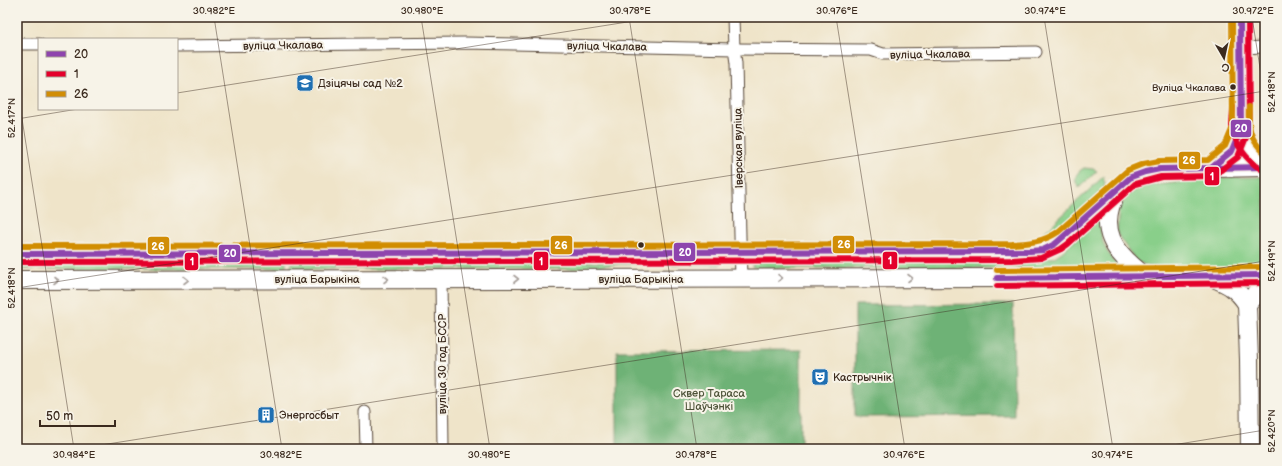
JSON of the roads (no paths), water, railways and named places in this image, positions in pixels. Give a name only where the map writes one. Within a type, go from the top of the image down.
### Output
[{"type":"main road","points":[[1211,168],[1232,151],[1241,129],[1240,17]]},
{"type":"main road","points":[[1241,129],[1251,151],[1260,160],[1265,162]]},
{"type":"main road","points":[[17,254],[1004,252],[1043,250],[1063,238],[1131,177],[1160,169],[1265,167]]},
{"type":"main road","points":[[1120,186],[1112,200],[1109,214],[1108,227],[1111,241],[1130,265],[1145,276]]},
{"type":"main road","points":[[1206,275],[1233,287],[1247,304],[1250,449]]},
{"type":"main road","name":"вуліца Барыкіна","points":[[17,280],[1028,278],[1265,275]]},
{"type":"main road","points":[[1247,304],[1257,292],[1265,286]]},
{"type":"street","name":"Іверская вуліца","points":[[733,17],[736,62],[741,279]]},
{"type":"street","name":"вуліца Чкалава","points":[[178,46],[465,43],[734,49],[871,50],[883,54],[1036,52]]},
{"type":"street","points":[[17,44],[38,44]]},
{"type":"street","points":[[1240,48],[1265,47]]},
{"type":"street","name":"вуліца 30 год БССР","points":[[441,279],[443,449]]},
{"type":"street","points":[[365,412],[366,449]]},
{"type":"place","name":"Дзіцячы сад №2","points":[[305,83]]},
{"type":"place","name":"Вуліца Чкалава","points":[[1233,87]]},
{"type":"place","name":"Кастрычнік","points":[[820,377]]},
{"type":"place","name":"Энергосбыт","points":[[266,415]]},
{"type":"park label","name":"Сквер Тараса Шаўчэнкі","points":[[709,399]]}]
